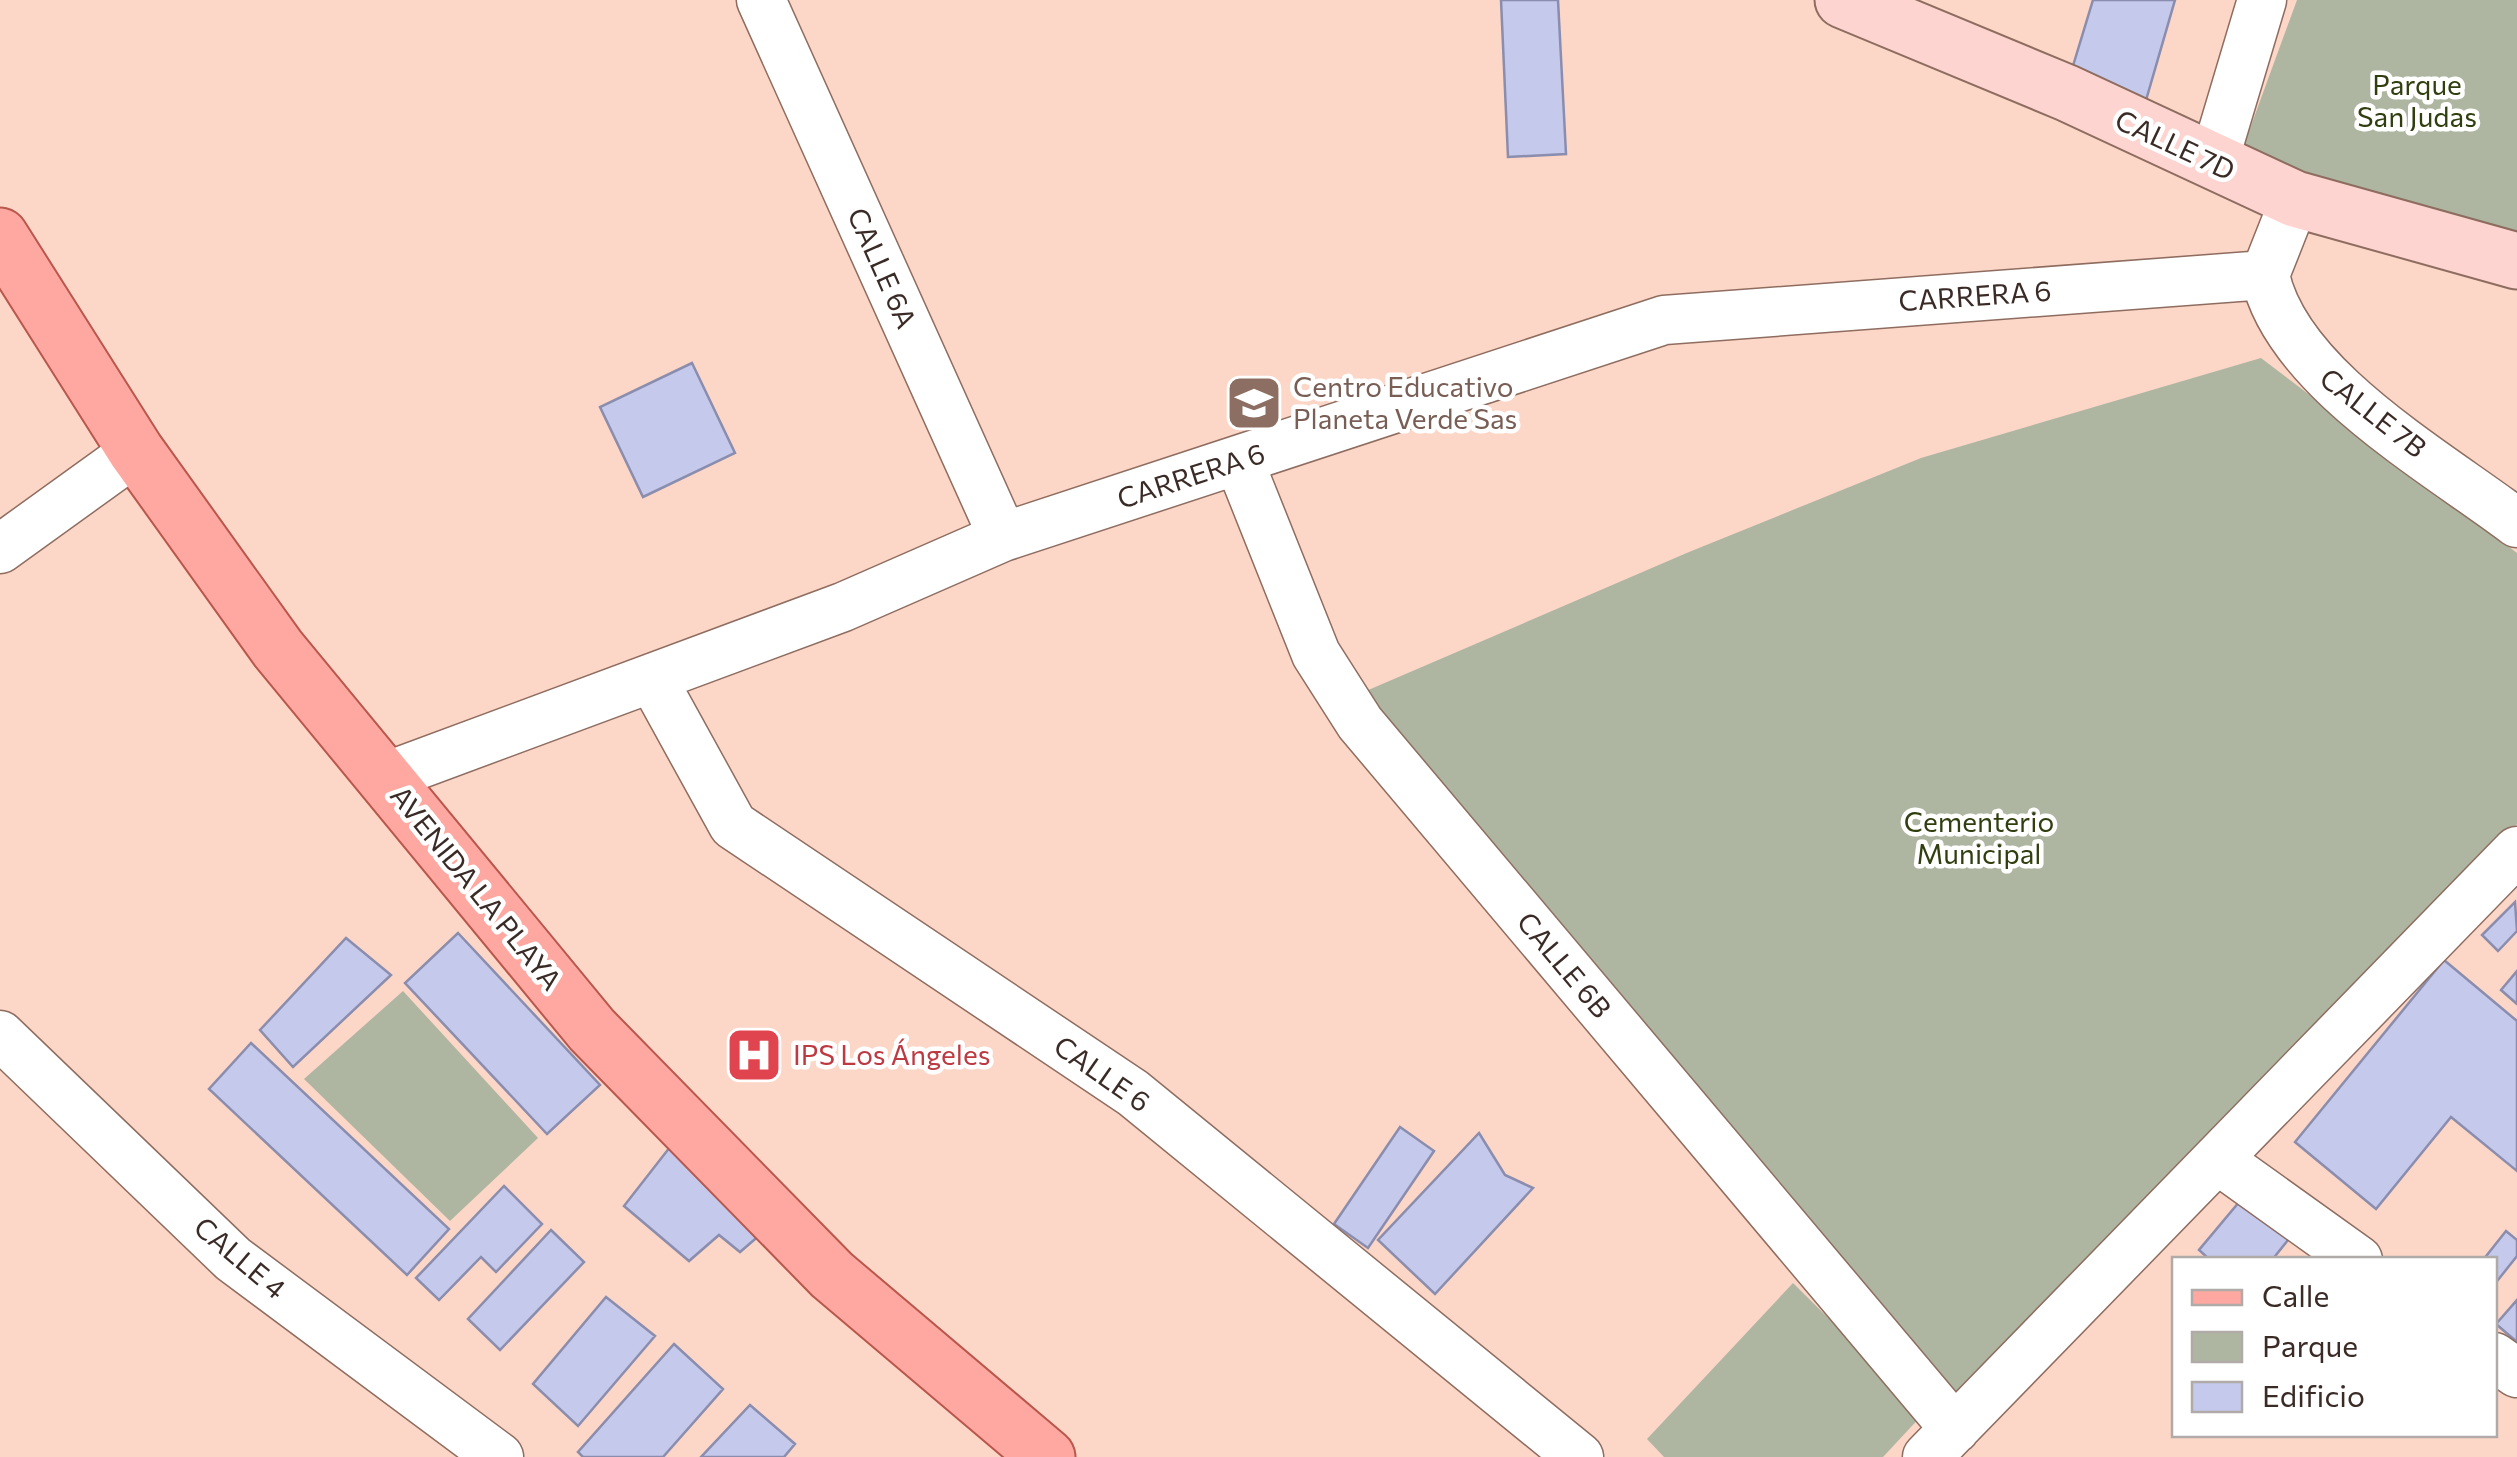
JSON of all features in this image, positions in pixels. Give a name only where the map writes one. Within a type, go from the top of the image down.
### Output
[{"type":"main road","name":"CALLE 7D","points":[[1844,0],[2068,93],[2295,199],[2517,261]]},
{"type":"main road","name":"AVENIDA LA PLAYA","points":[[0,236],[136,451],[278,649],[606,1044],[832,1275],[1047,1457]]},
{"type":"street","name":"CALLE 6A","points":[[761,0],[1003,538]]},
{"type":"street","points":[[2213,164],[2262,0]]},
{"type":"street","points":[[2265,274],[2295,199]]},
{"type":"street","name":"CARRERA 6","points":[[386,778],[843,607],[1003,538],[1664,320],[2265,274]]},
{"type":"street","name":"CALLE 7B","points":[[2265,274],[2270,302],[2291,340],[2324,378],[2517,523]]},
{"type":"street","points":[[0,548],[136,451]]},
{"type":"street","name":"CALLE 6B","points":[[1239,461],[1316,654],[1360,722],[1941,1443]]},
{"type":"street","name":"CALLE 6","points":[[652,678],[733,825],[1134,1093],[1579,1457]]},
{"type":"street","points":[[1941,1443],[2517,851]]},
{"type":"street","name":"CALLE 4","points":[[0,1035],[234,1258],[500,1457]]},
{"type":"street","points":[[2217,1159],[2354,1257]]},
{"type":"green space","name":"Parque San Judas","points":[[2297,0],[2517,0],[2517,235],[2241,153]]},
{"type":"green space","name":"Cementerio Municipal","points":[[2261,358],[2517,553],[2517,824],[1958,1400],[1710,1101],[1359,694],[1689,552],[1921,458]]},
{"type":"green space","points":[[403,991],[538,1138],[450,1221],[304,1079]]},
{"type":"green space","points":[[1793,1283],[1924,1413],[1883,1457],[1664,1457],[1647,1439]]},
{"type":"building","points":[[1501,0],[1558,0],[1566,154],[1508,157]]},
{"type":"building","points":[[2093,0],[2175,0],[2142,114],[2069,79]]},
{"type":"building","points":[[692,363],[735,453],[643,497],[600,407]]},
{"type":"building","points":[[2515,902],[2517,931],[2498,951],[2482,935]]},
{"type":"building","points":[[458,933],[600,1085],[547,1134],[405,983]]},
{"type":"building","points":[[346,938],[391,975],[293,1067],[260,1030]]},
{"type":"building","points":[[2444,960],[2517,1021],[2517,1171],[2451,1117],[2376,1209],[2295,1142]]},
{"type":"building","points":[[2517,971],[2517,1004],[2501,990]]},
{"type":"building","points":[[251,1043],[449,1229],[407,1275],[209,1089]]},
{"type":"building","points":[[1400,1127],[1434,1151],[1368,1248],[1334,1224]]},
{"type":"building","points":[[1479,1133],[1505,1175],[1533,1188],[1435,1294],[1378,1240]]},
{"type":"building","points":[[670,1147],[761,1234],[740,1252],[719,1235],[689,1261],[624,1206]]},
{"type":"building","points":[[504,1186],[542,1224],[496,1272],[481,1257],[439,1300],[416,1278]]},
{"type":"building","points":[[2245,1195],[2292,1235],[2274,1257],[2207,1257],[2199,1250]]},
{"type":"building","points":[[551,1230],[584,1262],[500,1350],[468,1319]]},
{"type":"building","points":[[2506,1231],[2517,1240],[2517,1256],[2497,1281],[2497,1257],[2485,1257]]},
{"type":"building","points":[[606,1297],[655,1336],[578,1426],[533,1384]]},
{"type":"building","points":[[2517,1300],[2517,1342],[2497,1323]]},
{"type":"building","points":[[674,1344],[723,1389],[663,1457],[583,1457],[578,1452]]},
{"type":"building","points":[[750,1405],[795,1444],[784,1457],[701,1457]]},
{"type":"place","name":"Centro Educativo Planeta Verde Sas","points":[[1254,403]]},
{"type":"place","name":"IPS Los Ángeles","points":[[754,1055]]}]
